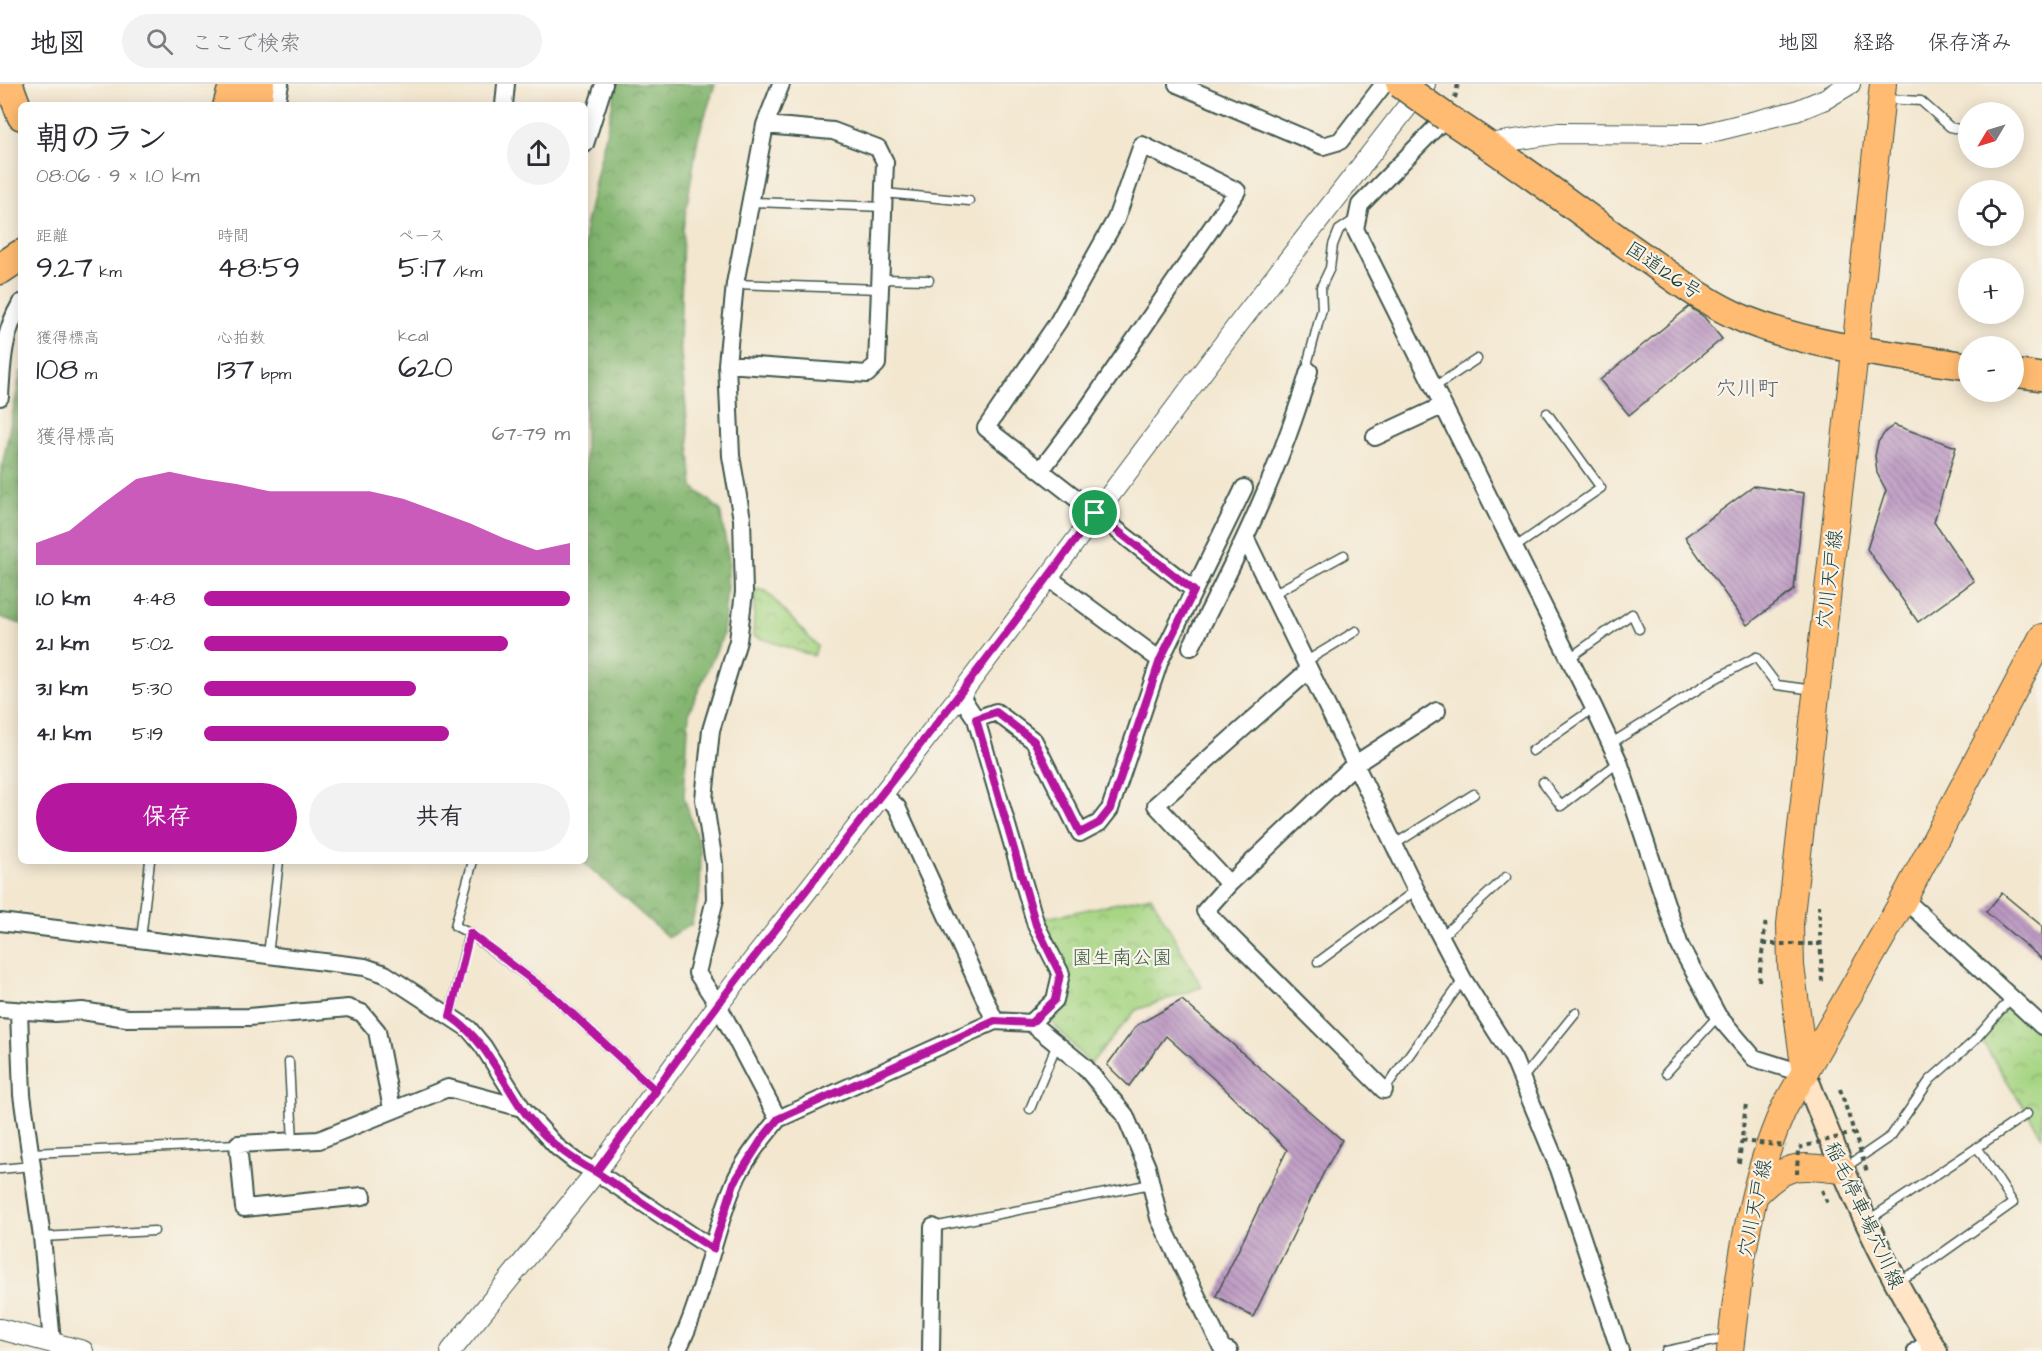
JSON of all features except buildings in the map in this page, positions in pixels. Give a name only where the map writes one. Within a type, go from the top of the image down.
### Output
[{"type":"highway","points":[[9,84],[18,108]]},
{"type":"highway","points":[[227,102],[233,84]]},
{"type":"highway","points":[[257,102],[260,84]]},
{"type":"highway","name":"国道126号","points":[[1400,84],[1489,144],[1526,174],[1694,292],[1745,320],[1796,337],[1856,350],[1958,365]]},
{"type":"highway","points":[[0,269],[18,257]]},
{"type":"highway","points":[[2024,374],[2042,377]]},
{"type":"main road","name":"穴川天戸線","points":[[1805,1074],[1791,966],[1790,924],[1856,350],[1882,92]]},
{"type":"main road","name":"穴川天戸線","points":[[1730,1344],[1737,1288],[1770,1137],[1904,899],[2042,637]]},
{"type":"main road","name":"稲毛停車場穴川線","points":[[1805,1074],[1865,1223],[1927,1348]]},
{"type":"main road","points":[[1756,1194],[1773,1177],[1791,1167],[1842,1170]]},
{"type":"street","points":[[277,102],[280,84]]},
{"type":"street","points":[[504,102],[506,84]]},
{"type":"street","points":[[588,135],[604,84]]},
{"type":"street","points":[[778,1119],[718,1005],[697,973],[714,900],[714,863],[704,799],[711,730],[738,641],[744,592],[742,519],[731,456],[727,364],[735,284],[765,125],[781,84]]},
{"type":"street","points":[[1178,84],[1323,146],[1340,141],[1384,84]]},
{"type":"street","points":[[451,1351],[596,1172],[718,1005],[960,695],[1095,513],[1425,84]]},
{"type":"street","points":[[1489,144],[1559,133],[1703,134],[1796,111],[1825,99],[1850,84]]},
{"type":"street","points":[[1446,117],[1360,204],[1355,229],[1619,762],[1680,946],[1718,1016],[1754,1058],[1766,1064],[1805,1074]]},
{"type":"street","points":[[727,364],[867,374],[877,364],[885,162],[878,148],[833,131],[765,125]]},
{"type":"street","points":[[1041,470],[1085,412],[1237,191],[1142,145],[1116,219],[1058,322],[986,428],[1194,591]]},
{"type":"street","points":[[0,397],[4,341],[18,308]]},
{"type":"street","points":[[1191,647],[1246,538],[1281,456],[1309,370]]},
{"type":"street","points":[[1374,437],[1442,406]]},
{"type":"street","points":[[976,719],[996,712],[1034,741],[1080,833],[1099,823],[1110,809],[1160,660],[1244,488]]},
{"type":"street","points":[[1246,538],[1416,890],[1463,979],[1513,1058],[1559,1168],[1620,1351]]},
{"type":"street","points":[[1048,578],[1160,660]]},
{"type":"street","points":[[1229,884],[1156,805],[1307,666]]},
{"type":"street","points":[[960,695],[976,719],[1036,925],[1060,974],[1055,1000],[1031,1023]]},
{"type":"street","points":[[1384,1090],[1205,911],[1229,884],[1354,765],[1437,711]]},
{"type":"street","points":[[882,793],[897,807],[995,1021]]},
{"type":"street","points":[[1904,899],[2042,1026]]},
{"type":"street","points":[[0,922],[365,967],[385,974],[469,1029],[483,1046],[522,1108],[557,1147],[574,1161],[596,1172],[713,1249]]},
{"type":"street","points":[[0,1009],[55,1013],[82,1011],[127,1018],[249,1017],[348,1008],[362,1013],[377,1031],[392,1109]]},
{"type":"street","points":[[19,1011],[22,1095],[42,1237],[52,1342]]},
{"type":"street","points":[[677,1351],[693,1321],[734,1183],[762,1139],[778,1119],[995,1021],[1031,1023],[1084,1067],[1125,1115],[1147,1167],[1159,1218],[1222,1348],[1229,1351]]},
{"type":"street","points":[[363,1196],[244,1208],[238,1144],[319,1140],[448,1088],[522,1108]]},
{"type":"street","points":[[930,1351],[933,1227]]},
{"type":"street","points":[[0,1329],[83,1351]]},
{"type":"lane","points":[[1882,92],[1921,101],[1950,128],[1958,129]]},
{"type":"lane","points":[[752,202],[969,201]]},
{"type":"lane","points":[[1309,370],[1308,361],[1322,309],[1321,286],[1330,267],[1333,245],[1339,230],[1357,218]]},
{"type":"lane","points":[[735,284],[880,284],[929,280]]},
{"type":"lane","points":[[1433,388],[1477,359]]},
{"type":"lane","points":[[1513,549],[1601,488],[1547,413]]},
{"type":"lane","points":[[1273,594],[1344,555]]},
{"type":"lane","points":[[1568,659],[1632,614],[1639,629]]},
{"type":"lane","points":[[1307,666],[1356,631]]},
{"type":"lane","points":[[1610,744],[1713,680],[1756,657],[1777,685],[1816,690]]},
{"type":"lane","points":[[1532,751],[1594,708]]},
{"type":"lane","points":[[1543,782],[1562,806],[1619,762]]},
{"type":"lane","points":[[1395,844],[1474,794]]},
{"type":"lane","points":[[141,939],[150,864]]},
{"type":"lane","points":[[268,955],[279,864]]},
{"type":"lane","points":[[472,864],[455,926],[470,933],[552,995],[656,1091]]},
{"type":"lane","points":[[1441,937],[1506,877]]},
{"type":"lane","points":[[1318,962],[1416,890]]},
{"type":"lane","points":[[450,1016],[470,933]]},
{"type":"lane","points":[[1384,1090],[1463,979]]},
{"type":"lane","points":[[1842,1170],[1891,1136],[1930,1080],[1974,1041],[2011,998]]},
{"type":"lane","points":[[1522,1079],[1576,1012]]},
{"type":"lane","points":[[1666,1072],[1718,1016]]},
{"type":"lane","points":[[1030,1109],[1057,1043]]},
{"type":"lane","points":[[290,1062],[293,1142]]},
{"type":"lane","points":[[1865,1223],[2027,1114]]},
{"type":"lane","points":[[0,1169],[31,1160],[238,1144]]},
{"type":"lane","points":[[1895,1282],[1917,1271],[2013,1203],[1977,1147]]},
{"type":"lane","points":[[933,1227],[1151,1184]]},
{"type":"lane","points":[[42,1237],[154,1231]]},
{"type":"lane","points":[[1666,1351],[1730,1344]]},
{"type":"path","points":[[1819,906],[1822,982]]},
{"type":"path","points":[[1759,981],[1767,915]]},
{"type":"path","points":[[1763,944],[1820,944]]},
{"type":"path","points":[[1840,1089],[1867,1172]]},
{"type":"path","points":[[1738,1164],[1746,1103]]},
{"type":"path","points":[[1797,1174],[1798,1148],[1853,1133]]},
{"type":"path","points":[[1741,1141],[1786,1146]]},
{"type":"green space","points":[[617,84],[715,84],[698,138],[683,229],[680,343],[693,487],[720,510],[729,560],[723,635],[689,712],[684,797],[701,851],[700,893],[691,925],[668,937],[585,864],[588,864],[588,214]]},
{"type":"green space","points":[[18,386],[18,623],[0,617],[0,477]]},
{"type":"green space","points":[[755,589],[766,591],[817,646],[814,656],[753,636]]},
{"type":"green space","name":"園生南公園","points":[[1151,896],[1202,987],[1136,1010],[1090,1064],[1049,1019],[1067,997],[1070,978],[1041,919]]},
{"type":"green space","points":[[2009,1006],[2042,1037],[2042,1136],[1978,1035]]},
{"type":"district","name":"穴川町","points":[[1747,388]]},
{"type":"route","points":[[1095,513],[960,695],[718,1005],[656,1091],[596,1172],[574,1161],[557,1147],[522,1108],[483,1046],[469,1029],[450,1016],[470,933],[552,995],[656,1091],[626,1131],[596,1172],[713,1249],[734,1183],[762,1139],[778,1119],[995,1021],[1031,1023],[1055,1000],[1060,974],[1036,925],[976,719],[996,712],[1034,741],[1080,833],[1099,823],[1110,809],[1160,660],[1194,591],[1095,513]]}]
